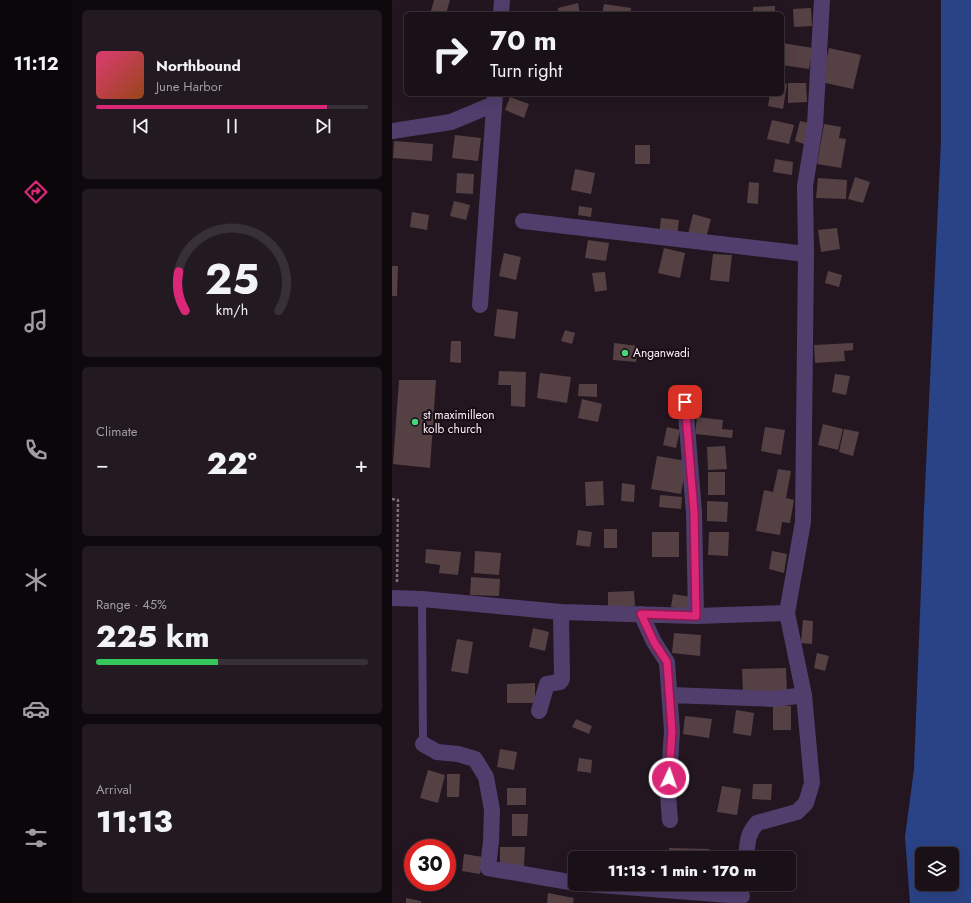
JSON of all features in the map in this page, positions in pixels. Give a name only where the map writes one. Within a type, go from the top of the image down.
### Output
[{"type":"street","points":[[501,12],[502,0]]},
{"type":"street","points":[[747,851],[749,835],[757,823],[797,812],[806,803],[812,783],[804,695],[787,613],[803,522],[806,254],[804,186],[815,125],[822,0]]},
{"type":"street","points":[[392,131],[451,122],[495,99]]},
{"type":"street","points":[[480,305],[495,99]]},
{"type":"street","points":[[523,221],[806,254]]},
{"type":"street","points":[[685,402],[694,512],[696,616]]},
{"type":"street","points":[[394,598],[422,599],[561,612],[696,616],[787,613]]},
{"type":"street","points":[[539,711],[547,684],[549,682],[560,682],[562,679],[561,612]]},
{"type":"street","points":[[641,614],[654,642],[667,662],[672,731],[668,794],[670,820]]},
{"type":"street","points":[[670,695],[774,699],[804,695]]},
{"type":"street","points":[[423,744],[437,752],[458,754],[475,759],[486,777],[492,810],[488,868],[568,882]]},
{"type":"street","points":[[695,891],[742,894]]},
{"type":"lane","points":[[422,599],[423,744]]},
{"type":"path","points":[[392,499],[398,500],[394,598]]},
{"type":"water","points":[[941,0],[971,0],[971,903],[910,903],[905,837],[914,769],[941,141]]},
{"type":"building","points":[[434,0],[450,0],[447,12],[431,11]]},
{"type":"building","points":[[578,3],[580,12],[559,12],[558,8]]},
{"type":"building","points":[[604,4],[631,8],[630,12],[602,12]]},
{"type":"building","points":[[775,6],[775,12],[753,12],[753,7]]},
{"type":"building","points":[[811,8],[812,26],[794,27],[793,9]]},
{"type":"building","points":[[784,43],[813,48],[809,69],[784,65]]},
{"type":"building","points":[[829,48],[861,55],[853,89],[821,82]]},
{"type":"building","points":[[784,83],[787,84],[783,109],[768,106],[770,96],[784,96]]},
{"type":"building","points":[[788,83],[806,83],[807,102],[788,103]]},
{"type":"building","points":[[510,97],[529,104],[524,118],[505,110]]},
{"type":"building","points":[[772,120],[794,125],[789,144],[767,139]]},
{"type":"building","points":[[800,121],[809,123],[804,144],[795,141]]},
{"type":"building","points":[[824,124],[841,127],[839,138],[846,139],[841,168],[817,164]]},
{"type":"building","points":[[455,135],[481,138],[478,161],[452,158]]},
{"type":"building","points":[[394,141],[433,144],[432,161],[393,158]]},
{"type":"building","points":[[635,145],[650,145],[650,164],[635,164]]},
{"type":"building","points":[[775,159],[793,162],[792,175],[773,172]]},
{"type":"building","points":[[575,169],[595,173],[591,194],[571,190]]},
{"type":"building","points":[[457,173],[474,174],[473,194],[456,193]]},
{"type":"building","points":[[855,177],[870,182],[863,203],[848,199]]},
{"type":"building","points":[[818,178],[847,180],[846,199],[816,198]]},
{"type":"building","points":[[749,182],[759,183],[758,204],[747,203]]},
{"type":"building","points":[[454,201],[470,205],[466,220],[450,216]]},
{"type":"building","points":[[579,206],[592,208],[591,217],[578,215]]},
{"type":"building","points":[[412,212],[429,215],[427,230],[410,227]]},
{"type":"building","points":[[693,214],[711,219],[706,238],[688,234]]},
{"type":"building","points":[[661,218],[679,220],[677,238],[659,236]]},
{"type":"building","points":[[837,228],[840,249],[821,252],[818,230]]},
{"type":"building","points":[[588,240],[609,243],[606,261],[585,258]]},
{"type":"building","points":[[664,248],[685,253],[680,278],[658,273]]},
{"type":"building","points":[[504,253],[521,257],[516,280],[499,276]]},
{"type":"building","points":[[713,254],[732,255],[729,282],[710,280]]},
{"type":"building","points":[[392,266],[398,266],[397,296],[392,296]]},
{"type":"building","points":[[828,271],[842,275],[839,287],[825,283]]},
{"type":"building","points":[[605,272],[607,290],[595,292],[592,273]]},
{"type":"building","points":[[497,309],[518,312],[515,339],[494,336]]},
{"type":"building","points":[[565,330],[575,333],[572,344],[561,341]]},
{"type":"building","points":[[451,341],[461,341],[461,363],[450,362]]},
{"type":"building","name":"Anganwadi","points":[[614,343],[638,346],[636,362],[613,360]]},
{"type":"building","points":[[853,343],[853,350],[844,351],[845,361],[815,363],[814,345]]},
{"type":"building","points":[[499,371],[526,372],[525,407],[511,406],[511,385],[498,385]]},
{"type":"building","points":[[540,373],[571,377],[567,403],[537,398]]},
{"type":"building","points":[[835,374],[850,376],[846,395],[832,392]]},
{"type":"building","name":"st maximilleon kolb church","points":[[399,380],[436,380],[430,468],[393,464]]},
{"type":"building","points":[[579,384],[597,384],[597,397],[578,396]]},
{"type":"building","points":[[582,399],[602,404],[598,422],[578,418]]},
{"type":"building","points":[[697,417],[723,420],[722,429],[733,430],[732,438],[695,434]]},
{"type":"building","points":[[823,424],[843,429],[838,450],[818,445]]},
{"type":"building","points":[[667,427],[680,430],[676,448],[663,445]]},
{"type":"building","points":[[765,427],[785,430],[781,455],[761,451]]},
{"type":"building","points":[[844,429],[859,432],[853,456],[839,452]]},
{"type":"building","points":[[725,446],[727,469],[708,470],[707,447]]},
{"type":"building","points":[[657,456],[687,461],[681,494],[651,489]]},
{"type":"building","points":[[778,469],[791,471],[786,498],[794,500],[790,523],[782,522],[780,535],[756,531],[764,490],[773,492]]},
{"type":"building","points":[[708,472],[725,472],[725,495],[708,495]]},
{"type":"building","points":[[603,481],[604,505],[586,506],[585,482]]},
{"type":"building","points":[[622,483],[635,485],[634,502],[621,501]]},
{"type":"building","points":[[660,495],[682,497],[681,509],[659,507]]},
{"type":"building","points":[[707,501],[728,502],[727,522],[707,521]]},
{"type":"building","points":[[604,529],[617,529],[617,548],[604,548]]},
{"type":"building","points":[[578,530],[592,532],[590,547],[576,545]]},
{"type":"building","points":[[652,532],[679,532],[679,557],[652,557]]},
{"type":"building","points":[[709,532],[729,532],[728,556],[708,555]]},
{"type":"building","points":[[426,549],[461,552],[458,575],[439,573],[440,565],[425,563]]},
{"type":"building","points":[[475,551],[501,553],[499,575],[474,573]]},
{"type":"building","points":[[772,551],[787,554],[784,573],[769,569]]},
{"type":"building","points":[[471,577],[500,579],[499,596],[470,595]]},
{"type":"building","points":[[634,591],[635,606],[608,607],[608,592]]},
{"type":"building","points":[[673,594],[691,597],[689,610],[671,607]]},
{"type":"building","points":[[803,620],[813,621],[812,644],[801,643]]},
{"type":"building","points":[[533,628],[549,632],[545,651],[529,647]]},
{"type":"building","points":[[674,633],[701,635],[700,656],[672,653]]},
{"type":"building","points":[[457,639],[473,642],[468,674],[451,671]]},
{"type":"building","points":[[817,653],[829,656],[825,671],[814,668]]},
{"type":"building","points":[[786,668],[787,693],[743,694],[742,669]]},
{"type":"building","points":[[535,683],[535,703],[507,703],[507,684]]},
{"type":"building","points":[[773,705],[791,706],[791,730],[773,730]]},
{"type":"building","points":[[736,710],[754,713],[751,736],[733,733]]},
{"type":"building","points":[[685,716],[712,719],[709,738],[683,734]]},
{"type":"building","points":[[576,719],[592,726],[589,734],[572,727]]},
{"type":"building","points":[[500,749],[517,752],[514,770],[497,767]]},
{"type":"building","points":[[579,758],[592,760],[591,773],[577,771]]},
{"type":"building","points":[[428,770],[445,775],[438,803],[420,798]]},
{"type":"building","points":[[447,774],[460,774],[459,797],[447,797]]},
{"type":"building","points":[[753,784],[772,784],[771,800],[752,799]]},
{"type":"building","points":[[722,786],[741,789],[737,815],[717,812]]},
{"type":"building","points":[[507,788],[526,788],[526,805],[507,805]]},
{"type":"building","points":[[512,814],[528,814],[527,836],[512,836]]},
{"type":"building","points":[[500,847],[525,847],[524,866],[500,866]]},
{"type":"building","points":[[669,848],[709,849],[709,851],[669,851]]},
{"type":"building","points":[[464,854],[483,857],[480,874],[462,871]]},
{"type":"building","points":[[548,893],[574,898],[573,903],[547,903]]},
{"type":"building","points":[[406,898],[421,901],[421,903],[406,903]]},
{"type":"place","name":"Anganwadi","points":[[625,353]]},
{"type":"place","name":"st maximilleon kolb church","points":[[415,422]]},
{"type":"route","points":[[669,778],[672,731],[667,662],[654,642],[641,614],[696,616],[694,512],[685,402]]}]
